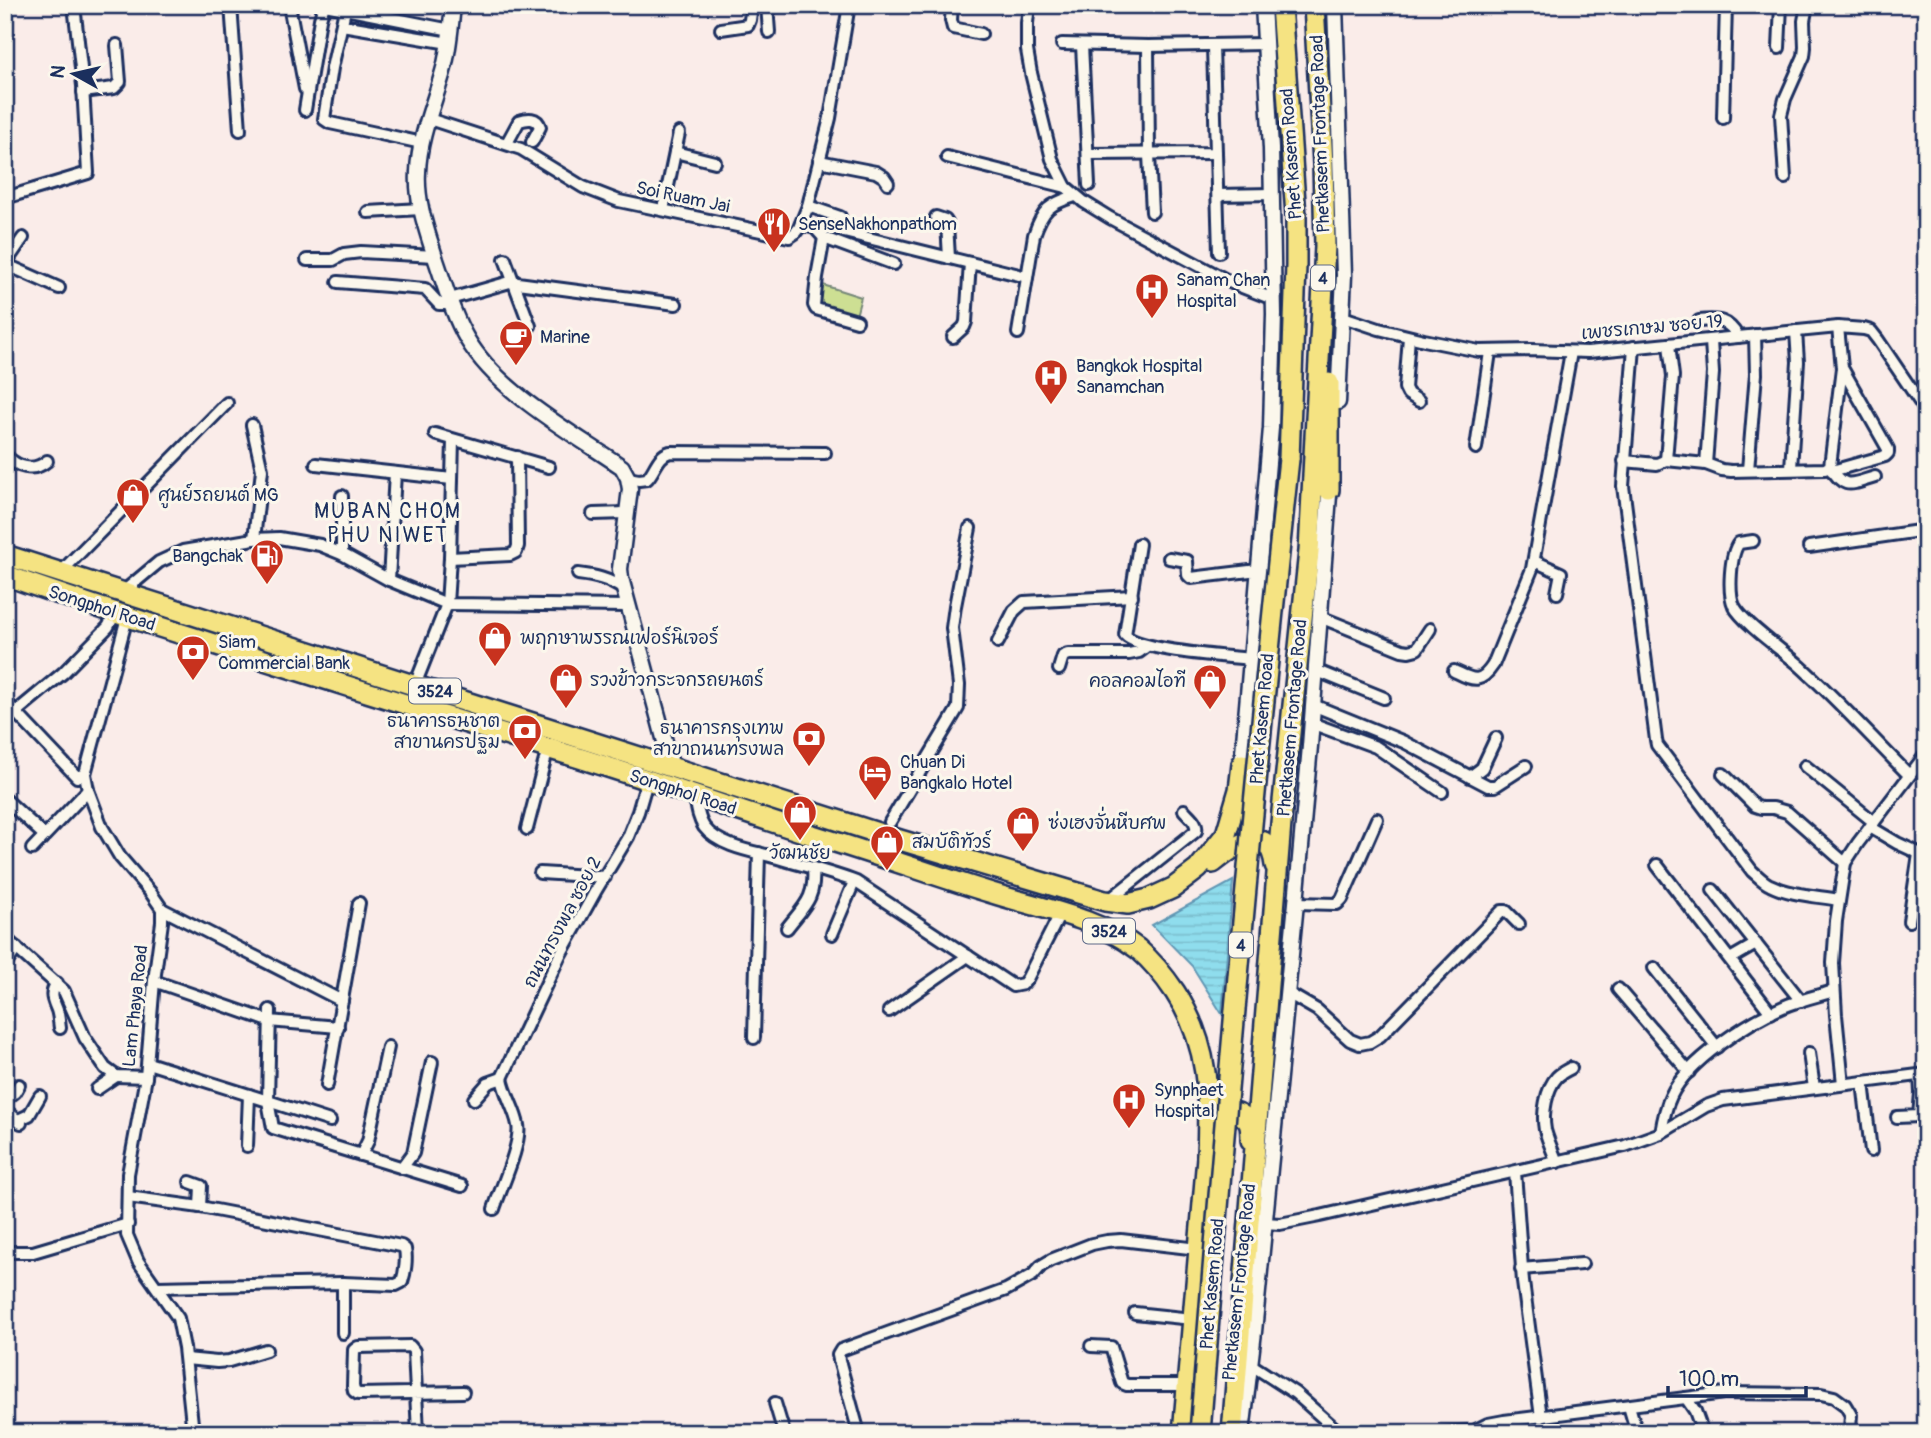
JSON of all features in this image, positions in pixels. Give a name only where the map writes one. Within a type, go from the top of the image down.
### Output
[{"type":"highway","name":"Phet Kasem Road","points":[[1200,1433],[1230,1067],[1289,458],[1296,216],[1281,5]]},
{"type":"highway","name":"Phet Kasem Road","points":[[1232,1433],[1261,1057],[1286,771],[1309,551],[1325,246],[1314,5]]},
{"type":"highway","points":[[1325,246],[1329,489]]},
{"type":"highway","name":"Songphol Road","points":[[5,555],[672,768],[1107,902],[1128,904],[1149,900],[1177,886],[1198,869],[1226,834],[1239,790],[1241,764]]},
{"type":"highway","name":"Songphol Road","points":[[5,575],[121,615],[548,748],[1084,921],[1114,934],[1141,951],[1168,980],[1186,1009],[1201,1045],[1206,1071],[1206,1159],[1183,1433]]},
{"type":"highway","points":[[1241,764],[1244,783],[1251,793],[1261,796],[1270,796],[1277,790],[1286,771]]},
{"type":"highway","points":[[859,849],[865,828]]},
{"type":"highway","points":[[1177,886],[1200,873],[1238,844],[1253,839],[1264,841],[1273,852],[1275,898]]},
{"type":"highway","points":[[1201,1045],[1218,1087],[1224,1094],[1239,1094],[1252,1087],[1261,1057]]},
{"type":"highway","points":[[1206,1159],[1215,1118],[1221,1112],[1230,1110],[1238,1112],[1249,1124],[1253,1170]]},
{"type":"main road","points":[[453,5],[450,36],[422,143],[418,170],[421,209],[451,302],[466,337],[485,365],[509,389],[622,467],[628,478],[630,489],[620,569],[623,589],[672,768]]},
{"type":"main road","points":[[1241,764],[1271,429],[1275,314],[1263,5]]},
{"type":"main road","name":"Phetkasem Frontage Road","points":[[1242,1433],[1296,903],[1343,317],[1335,5]]},
{"type":"street","points":[[5,198],[89,173],[74,5]]},
{"type":"street","points":[[231,5],[240,130]]},
{"type":"street","points":[[289,5],[306,105],[320,19],[325,5],[450,36]]},
{"type":"street","points":[[721,29],[748,25],[752,5]]},
{"type":"street","points":[[767,5],[769,32]]},
{"type":"street","points":[[849,5],[830,118],[801,224],[815,228],[824,238],[894,264]]},
{"type":"street","points":[[952,5],[953,28],[981,34]]},
{"type":"street","points":[[1029,5],[1027,50],[1031,73],[1052,159],[1066,187],[1075,196],[1110,218],[1224,278],[1273,299]]},
{"type":"street","points":[[1723,118],[1726,5]]},
{"type":"street","points":[[1779,48],[1781,5]]},
{"type":"street","points":[[1786,178],[1781,115],[1784,99],[1804,56],[1807,5]]},
{"type":"street","points":[[345,10],[324,119],[330,123],[422,143]]},
{"type":"street","points":[[342,24],[450,36]]},
{"type":"street","points":[[1062,44],[1265,44]]},
{"type":"street","points":[[83,92],[114,88],[120,82],[117,45]]},
{"type":"street","points":[[1082,45],[1089,185]]},
{"type":"street","points":[[1148,46],[1152,212]]},
{"type":"street","points":[[1213,46],[1219,252]]},
{"type":"street","name":"Soi Ruam Jai","points":[[429,119],[521,149],[590,191],[619,201],[789,237],[801,224]]},
{"type":"street","points":[[507,143],[519,121],[526,119],[539,122],[540,127],[532,142]]},
{"type":"street","points":[[663,210],[679,133]]},
{"type":"street","points":[[675,152],[715,162]]},
{"type":"street","points":[[1088,154],[1216,153]]},
{"type":"street","points":[[947,157],[1066,187]]},
{"type":"street","points":[[819,160],[876,172],[888,183]]},
{"type":"street","points":[[1218,195],[1272,194]]},
{"type":"street","points":[[1018,333],[1034,235],[1044,212],[1051,205],[1075,196]]},
{"type":"street","points":[[808,206],[841,217],[840,228],[844,232],[1027,276]]},
{"type":"street","points":[[368,212],[421,209]]},
{"type":"street","points":[[936,217],[947,223],[949,258]]},
{"type":"street","points":[[23,238],[5,264],[59,288]]},
{"type":"street","points":[[824,238],[814,305],[816,309],[857,321]]},
{"type":"street","points":[[307,260],[333,260],[344,254],[361,252],[435,256]]},
{"type":"street","points":[[505,259],[530,326]]},
{"type":"street","points":[[953,337],[966,322],[970,263]]},
{"type":"street","points":[[338,282],[425,289],[439,304],[498,284],[514,282],[676,304]]},
{"type":"street","name":"เพชรเกษม ซอย 19","points":[[1343,317],[1409,337],[1490,352],[1588,352],[1838,327],[1864,329],[1871,331],[1926,411]]},
{"type":"street","points":[[1699,321],[1721,321],[1732,327],[1738,337]]},
{"type":"street","points":[[1838,327],[1842,368],[1831,468],[1844,483],[1875,477]]},
{"type":"street","points":[[1791,468],[1798,362],[1796,331]]},
{"type":"street","points":[[1748,470],[1756,374],[1755,335]]},
{"type":"street","points":[[1409,337],[1405,388],[1408,394],[1419,401]]},
{"type":"street","points":[[1706,464],[1713,373],[1711,341]]},
{"type":"street","points":[[1666,460],[1673,376],[1669,345]]},
{"type":"street","points":[[1634,347],[1623,486],[1657,745],[1752,871],[1763,881],[1784,890],[1839,900]]},
{"type":"street","points":[[1476,448],[1490,352]]},
{"type":"street","points":[[1454,671],[1479,680],[1485,677],[1493,666],[1534,561],[1571,352]]},
{"type":"street","points":[[1624,461],[1651,464],[1666,460],[1706,464],[1722,470],[1825,469],[1885,456],[1888,449],[1842,368]]},
{"type":"street","points":[[61,572],[227,403]]},
{"type":"street","points":[[252,425],[262,470],[254,539]]},
{"type":"street","points":[[435,434],[548,467]]},
{"type":"street","points":[[408,705],[447,604],[453,440]]},
{"type":"street","points":[[628,478],[647,479],[660,458],[670,452],[825,453]]},
{"type":"street","points":[[5,455],[18,466],[28,468],[41,467],[47,461]]},
{"type":"street","points":[[450,558],[510,555],[516,552],[517,457]]},
{"type":"street","points":[[316,464],[452,479]]},
{"type":"street","points":[[389,580],[395,473]]},
{"type":"street","points":[[342,496],[342,554]]},
{"type":"street","points":[[593,514],[627,513]]},
{"type":"street","points":[[890,822],[958,708],[959,685],[952,628],[970,528]]},
{"type":"street","points":[[1809,547],[1926,530]]},
{"type":"street","points":[[342,1001],[162,909],[114,847],[102,827],[85,774],[121,615],[129,594],[159,562],[183,551],[254,539],[279,538],[320,545],[389,580],[447,604],[627,606]]},
{"type":"street","points":[[1753,541],[1739,543],[1734,554],[1730,584],[1734,604],[1741,615],[1800,666],[1909,775]]},
{"type":"street","points":[[1139,544],[1125,635],[1132,641],[1147,646],[1250,659]]},
{"type":"street","points":[[1169,558],[1187,561],[1188,575],[1191,578],[1258,569]]},
{"type":"street","points":[[1534,561],[1561,573],[1556,593]]},
{"type":"street","points":[[578,574],[608,580],[623,589]]},
{"type":"street","points":[[998,642],[1014,611],[1024,602],[1132,596]]},
{"type":"street","points":[[5,721],[63,673],[121,615]]},
{"type":"street","points":[[1320,617],[1409,651],[1417,649],[1430,629]]},
{"type":"street","points":[[1059,669],[1063,656],[1068,654],[1129,654],[1139,652],[1147,646]]},
{"type":"street","points":[[1315,670],[1384,698]]},
{"type":"street","points":[[5,701],[77,777],[85,774]]},
{"type":"street","points":[[1312,705],[1404,742],[1488,786],[1495,786],[1526,766]]},
{"type":"street","points":[[1311,723],[1377,747],[1442,792]]},
{"type":"street","points":[[1470,777],[1482,768],[1496,738]]},
{"type":"street","points":[[527,829],[548,748]]},
{"type":"street","points":[[1843,1084],[1833,963],[1844,863],[1926,754]]},
{"type":"street","points":[[1805,766],[1872,824],[1897,843],[1922,855],[1909,922]]},
{"type":"street","points":[[1723,774],[1755,806],[1787,811],[1844,863]]},
{"type":"street","name":"ถนนทรงพล ซอย 2","points":[[502,1078],[560,955],[628,837],[648,780]]},
{"type":"street","points":[[32,849],[88,790]]},
{"type":"street","points":[[695,796],[699,818],[706,829],[718,838],[738,848],[854,882],[1013,986],[1023,984],[1060,914]]},
{"type":"street","points":[[5,799],[44,835]]},
{"type":"street","points":[[1107,902],[1196,831],[1197,827],[1184,810]]},
{"type":"street","points":[[1296,903],[1337,904],[1342,899],[1377,819]]},
{"type":"street","points":[[754,1038],[759,853]]},
{"type":"street","points":[[1657,865],[1771,1013]]},
{"type":"street","points":[[787,928],[807,904],[812,893],[813,868]]},
{"type":"street","points":[[540,873],[605,877]]},
{"type":"street","points":[[832,934],[854,882]]},
{"type":"street","points":[[1713,890],[1801,1001]]},
{"type":"street","points":[[327,1085],[359,903]]},
{"type":"street","name":"Lam Phaya Road","points":[[162,909],[148,1063],[128,1174],[127,1235],[138,1261],[178,1318],[186,1359],[193,1433]]},
{"type":"street","points":[[1286,992],[1317,1010],[1350,1040],[1360,1044],[1370,1042],[1380,1036],[1502,911],[1506,911],[1519,924]]},
{"type":"street","points":[[5,938],[57,983],[69,999],[85,1038],[104,1068],[116,1076],[146,1077]]},
{"type":"street","points":[[1730,959],[1756,944]]},
{"type":"street","points":[[5,965],[18,948]]},
{"type":"street","points":[[889,1011],[968,956]]},
{"type":"street","points":[[1654,968],[1717,1047]]},
{"type":"street","points":[[154,981],[270,1015],[338,1027]]},
{"type":"street","points":[[57,983],[52,990],[52,996],[60,1028]]},
{"type":"street","points":[[1618,989],[1689,1072]]},
{"type":"street","points":[[1661,1133],[1665,1109],[1672,1094],[1689,1072],[1717,1047],[1771,1013],[1834,990]]},
{"type":"street","points":[[270,1015],[268,1101],[273,1128],[462,1186]]},
{"type":"street","points":[[361,1155],[368,1141],[388,1048]]},
{"type":"street","points":[[1809,1053],[1814,1088]]},
{"type":"street","points":[[402,1168],[413,1153],[432,1062]]},
{"type":"street","points":[[148,1063],[330,1121]]},
{"type":"street","points":[[1556,1162],[1545,1130],[1546,1103],[1551,1085],[1558,1076],[1572,1068]]},
{"type":"street","points":[[1265,1223],[1280,1224],[1320,1216],[1625,1146],[1661,1133],[1706,1106],[1723,1100],[1923,1074],[1923,1116],[1898,1116]]},
{"type":"street","points":[[97,1089],[116,1076]]},
{"type":"street","points":[[474,1099],[488,1083],[502,1078],[519,1128],[516,1147],[494,1209]]},
{"type":"street","points":[[1863,1082],[1871,1151]]},
{"type":"street","points":[[5,1100],[15,1092],[19,1084]]},
{"type":"street","points":[[247,1146],[249,1095]]},
{"type":"street","points":[[5,1110],[20,1122],[29,1115],[40,1096]]},
{"type":"street","points":[[1515,1172],[1521,1269],[1541,1417]]},
{"type":"street","points":[[190,1182],[201,1186],[200,1207]]},
{"type":"street","points":[[128,1197],[200,1207],[401,1245],[406,1254],[402,1282],[396,1285],[343,1283],[157,1287]]},
{"type":"street","points":[[5,1252],[33,1252],[128,1224]]},
{"type":"street","points":[[859,1433],[839,1360],[838,1354],[841,1350],[1006,1290],[1033,1275],[1051,1260],[1092,1244],[1121,1240],[1198,1249]]},
{"type":"street","points":[[1521,1269],[1582,1264]]},
{"type":"street","points":[[343,1283],[343,1333]]},
{"type":"street","points":[[1135,1313],[1192,1319]]},
{"type":"street","points":[[418,1433],[416,1393],[414,1351],[411,1346],[358,1347],[354,1350],[353,1386],[358,1394],[416,1393],[463,1392]]},
{"type":"street","points":[[1091,1346],[1111,1347],[1122,1383],[1187,1385]]},
{"type":"street","points":[[186,1359],[229,1361],[266,1350]]},
{"type":"street","points":[[1250,1364],[1295,1393],[1340,1433]]},
{"type":"street","points":[[1443,1433],[1479,1430],[1489,1424],[1725,1393],[1821,1394],[1834,1397],[1845,1405],[1851,1415],[1847,1433]]},
{"type":"street","points":[[1686,1398],[1695,1411],[1703,1433]]},
{"type":"street","points":[[775,1403],[784,1433]]},
{"type":"street","points":[[1629,1406],[1637,1433]]},
{"type":"green space","points":[[823,285],[861,297],[856,316],[817,304]]},
{"type":"water","points":[[1233,881],[1222,1014],[1192,966],[1152,925]]},
{"type":"place","name":"SenseNakhonpathom","points":[[774,254]]},
{"type":"place","name":"Sanam Chan Hospital","points":[[1152,320]]},
{"type":"place","name":"Marine","points":[[516,367]]},
{"type":"place","name":"Bangkok Hospital Sanamchan","points":[[1051,406]]},
{"type":"place","name":"ศูนย์รถยนต์ MG","points":[[133,525]]},
{"type":"place","name":"Bangchak","points":[[267,586]]},
{"type":"place","name":"พฤกษาพรรณเฟอร์นิเจอร์","points":[[495,668]]},
{"type":"place","name":"Siam Commercial Bank","points":[[193,682]]},
{"type":"place","name":"รวงข้าวกระจกรถยนตร์","points":[[566,710]]},
{"type":"place","name":"คอลคอมไอที","points":[[1210,711]]},
{"type":"place","name":"ธนาคารธนชาต สาขานครปฐม","points":[[525,761]]},
{"type":"place","name":"ธนาคารกรุงเทพ สาขาถนนทรงพล","points":[[809,768]]},
{"type":"place","name":"Chuan Di Bangkalo Hotel","points":[[875,802]]},
{"type":"place","name":"วัฒนชัย","points":[[800,842]]},
{"type":"place","name":"ซ่งเฮงจั่นหีบศพ","points":[[1023,853]]},
{"type":"place","name":"สมบัติทัวร์","points":[[887,872]]},
{"type":"place","name":"Synphaet Hospital","points":[[1129,1130]]},
{"type":"district","name":"MUBAN CHOM PHU NIWET","points":[[388,523]]}]
